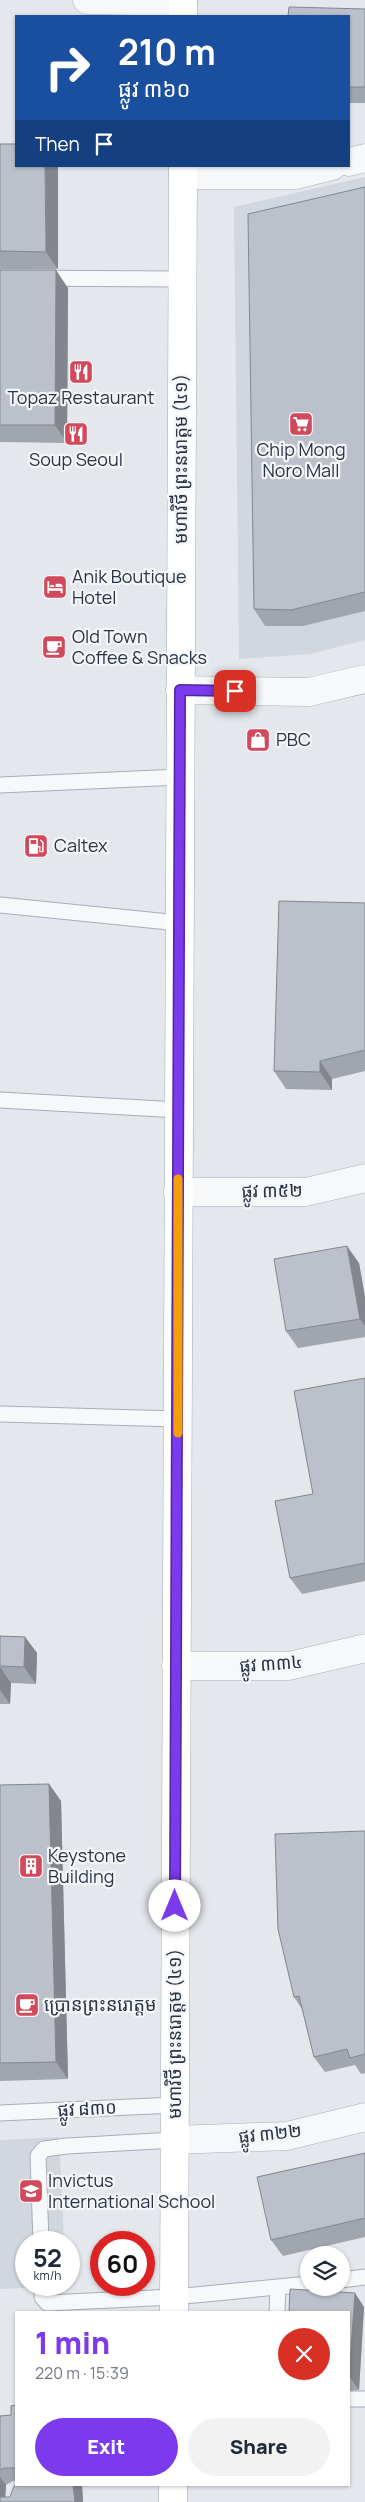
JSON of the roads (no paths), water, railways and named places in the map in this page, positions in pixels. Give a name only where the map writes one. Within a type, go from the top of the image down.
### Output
[{"type":"main road","name":"មហាវិថី ព្រះនរោត្តម (៤១)","points":[[174,2305],[183,171]]},
{"type":"main road","points":[[173,2486],[173,2502]]},
{"type":"street","points":[[87,0],[183,6]]},
{"type":"street","points":[[350,162],[365,158]]},
{"type":"street","points":[[183,171],[296,175],[328,167]]},
{"type":"street","points":[[180,690],[308,692],[365,679]]},
{"type":"street","name":"ផ្លូវ ៣៥២","points":[[178,1192],[306,1192],[365,1178]]},
{"type":"street","name":"ផ្លូវ ៣៣៤","points":[[176,1666],[289,1666],[365,1648]]},
{"type":"street","name":"ផ្លូវ ៣២២","points":[[174,2140],[287,2136],[365,2117]]},
{"type":"lane","points":[[0,278],[182,279]]},
{"type":"lane","points":[[0,785],[180,777]]},
{"type":"lane","points":[[0,905],[179,923]]},
{"type":"lane","points":[[0,1100],[179,1110]]},
{"type":"lane","points":[[0,1414],[178,1419]]},
{"type":"lane","name":"ផ្លូវ ៨៣០","points":[[0,2113],[174,2105]]},
{"type":"lane","points":[[40,2231],[38,2156],[44,2149],[174,2140]]},
{"type":"lane","points":[[350,2279],[365,2277]]},
{"type":"lane","points":[[42,2296],[47,2303],[174,2305],[300,2285]]},
{"type":"lane","points":[[277,2311],[278,2288]]},
{"type":"lane","points":[[350,2399],[365,2400]]},
{"type":"place","name":"Topaz Restaurant","points":[[81,372]]},
{"type":"place","name":"Chip Mong Noro Mall","points":[[301,424]]},
{"type":"place","name":"Soup Seoul","points":[[76,434]]},
{"type":"place","name":"Anik Boutique Hotel","points":[[55,587]]},
{"type":"place","name":"Old Town Coffee & Snacks","points":[[54,647]]},
{"type":"place","name":"PBC","points":[[258,740]]},
{"type":"place","name":"Caltex","points":[[36,846]]},
{"type":"place","name":"Keystone Building","points":[[31,1866]]},
{"type":"place","name":"ប្រោនព្រះនរោត្តម","points":[[27,2005]]},
{"type":"place","name":"Invictus International School","points":[[31,2191]]}]
